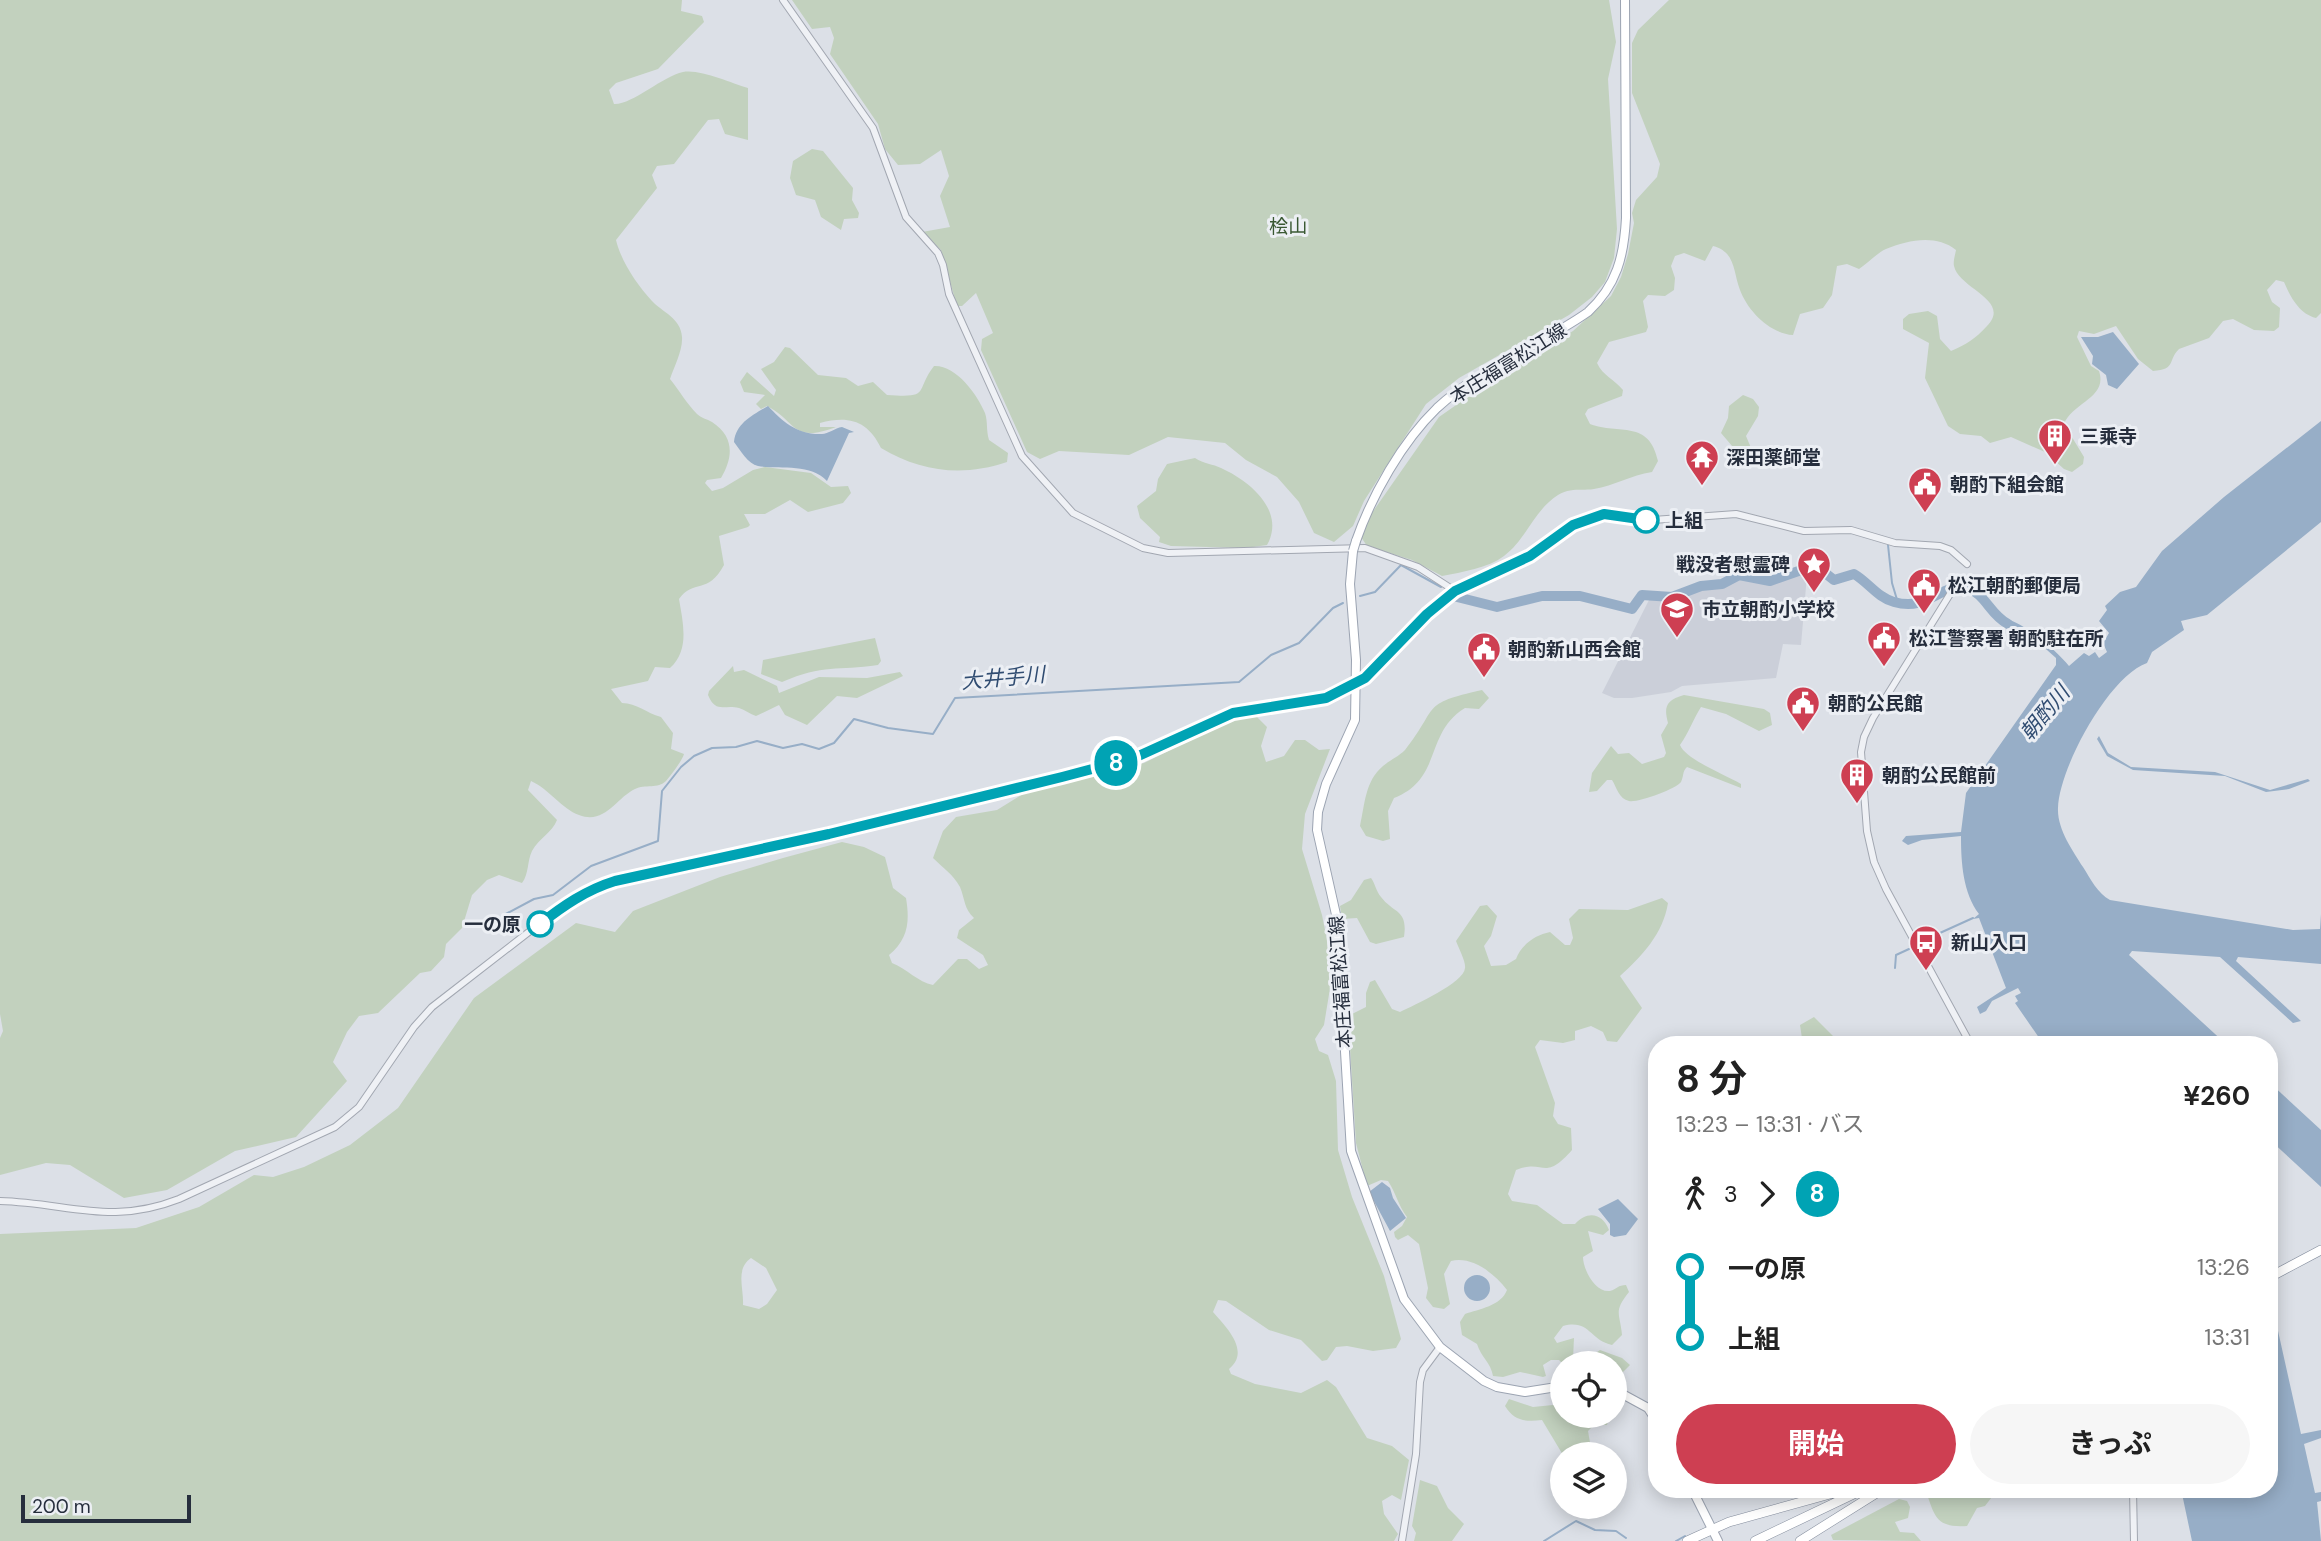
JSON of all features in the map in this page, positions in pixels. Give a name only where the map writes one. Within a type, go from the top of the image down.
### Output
[{"type":"highway","points":[[2278,1273],[2321,1250]]},
{"type":"highway","points":[[1686,1541],[1712,1529],[1817,1498]]},
{"type":"highway","points":[[1755,1541],[1845,1498]]},
{"type":"highway","points":[[1801,1541],[1869,1498]]},
{"type":"main road","name":"本庄福富松江線","points":[[1550,1388],[1525,1392],[1497,1387],[1440,1347],[1404,1299],[1361,1183],[1349,1138],[1337,919],[1317,830],[1318,812],[1326,785],[1354,727],[1356,684],[1350,584],[1353,551],[1365,515],[1390,472],[1438,408],[1588,312],[1604,295],[1617,274],[1623,250],[1626,218],[1625,0]]},
{"type":"main road","points":[[1627,1397],[1648,1408]]},
{"type":"main road","points":[[1696,1498],[1718,1541]]},
{"type":"street","points":[[783,0],[873,128],[906,217],[938,253],[949,294],[975,346],[1013,442],[1034,472],[1073,513],[1150,551],[1231,553],[1365,548],[1418,567],[1455,591]]},
{"type":"street","points":[[0,1201],[97,1214],[153,1209],[321,1136],[359,1107],[414,1027],[432,1007],[552,914],[596,887],[1062,777],[1134,758],[1224,716],[1326,698],[1356,684],[1455,591],[1530,556],[1584,518],[1604,514],[1653,520],[1736,514],[1804,531],[1851,530],[1895,543],[1940,546],[1951,550],[1967,564]]},
{"type":"street","points":[[1952,591],[1873,718],[1864,737],[1861,752],[1867,831],[1877,869],[1966,1036]]},
{"type":"street","points":[[1402,1541],[1416,1454],[1420,1381],[1423,1370],[1440,1347]]},
{"type":"street","points":[[2133,1498],[2134,1541]]},
{"type":"shaded area","points":[[1798,572],[1807,575],[1801,645],[1783,644],[1776,678],[1682,686],[1671,692],[1632,698],[1614,698],[1602,693],[1649,600],[1672,600],[1706,588],[1721,588],[1741,578],[1775,584]]},
{"type":"green space","points":[[0,0],[682,0],[681,11],[702,16],[704,22],[658,69],[616,83],[609,90],[614,104],[630,100],[683,72],[707,74],[748,88],[748,140],[725,134],[719,119],[708,120],[674,164],[657,166],[652,175],[657,188],[616,240],[618,248],[641,288],[675,320],[681,330],[681,347],[670,379],[697,414],[719,428],[728,441],[728,463],[721,478],[707,480],[705,483],[712,491],[723,488],[753,470],[765,467],[811,473],[831,487],[848,486],[851,493],[843,503],[808,512],[790,500],[765,514],[744,514],[750,525],[748,527],[719,536],[724,565],[718,574],[706,584],[690,589],[679,599],[684,636],[676,661],[670,668],[655,667],[648,681],[611,689],[622,703],[661,717],[673,733],[671,749],[684,754],[666,781],[659,785],[635,789],[603,814],[588,817],[573,812],[531,781],[528,790],[557,820],[532,851],[522,883],[499,875],[487,880],[472,895],[462,928],[446,944],[444,957],[431,971],[420,973],[378,1013],[359,1016],[347,1032],[333,1062],[347,1081],[296,1137],[235,1151],[167,1190],[124,1198],[70,1165],[46,1163],[0,1175],[0,1038],[3,1031],[0,1014]]},
{"type":"green space","name":"桧山","points":[[792,0],[1609,0],[1616,42],[1608,79],[1617,229],[1614,258],[1605,282],[1592,297],[1569,315],[1459,378],[1426,404],[1364,501],[1353,526],[1334,542],[1314,533],[1299,502],[1277,477],[1246,460],[1225,443],[1168,437],[1129,455],[1059,451],[1040,459],[1027,452],[981,350],[982,339],[993,333],[976,293],[962,306],[957,306],[941,250],[922,232],[950,227],[940,196],[949,176],[941,150],[920,164],[898,165],[885,149],[878,124],[830,54],[834,38],[830,27],[812,29]]},
{"type":"green space","points":[[1669,0],[2321,0],[2321,313],[2316,318],[2305,313],[2292,298],[2284,282],[2276,280],[2267,290],[2272,302],[2280,308],[2279,327],[2274,331],[2254,330],[2233,319],[2223,321],[2209,338],[2179,349],[2169,366],[2153,371],[2138,359],[2116,326],[2094,334],[2079,331],[2077,337],[2091,366],[2099,371],[2100,380],[2099,388],[2064,424],[2084,457],[2083,464],[2072,472],[2064,469],[2045,452],[2011,437],[1990,443],[1981,436],[1960,434],[1948,426],[1925,378],[1929,343],[1903,329],[1903,319],[1909,314],[1928,311],[1937,316],[1940,339],[1951,351],[1975,338],[1987,326],[1993,317],[1993,309],[1982,295],[1958,274],[1954,264],[1956,250],[1948,245],[1931,240],[1913,241],[1886,249],[1859,269],[1847,264],[1837,266],[1832,295],[1823,308],[1800,314],[1793,335],[1776,330],[1754,313],[1744,298],[1726,253],[1713,246],[1705,261],[1684,253],[1675,256],[1671,266],[1675,278],[1674,290],[1665,296],[1648,295],[1643,301],[1648,327],[1646,332],[1609,342],[1597,363],[1623,390],[1622,396],[1588,409],[1585,414],[1590,424],[1632,431],[1648,439],[1658,461],[1652,472],[1601,488],[1572,490],[1558,495],[1543,509],[1512,549],[1498,560],[1475,569],[1442,576],[1412,560],[1367,546],[1361,537],[1367,520],[1439,417],[1502,373],[1573,331],[1611,296],[1621,277],[1628,254],[1636,200],[1657,177],[1660,164],[1632,93],[1632,43],[1638,30]]},
{"type":"green space","points":[[812,149],[823,151],[853,188],[852,200],[859,213],[858,218],[844,219],[841,230],[821,217],[815,200],[796,195],[790,178],[793,161]]},
{"type":"green space","points":[[785,347],[790,348],[818,375],[846,378],[858,386],[873,382],[887,395],[916,394],[934,366],[950,370],[965,382],[977,398],[985,413],[989,440],[1008,453],[1007,462],[974,470],[927,467],[881,448],[864,426],[849,420],[820,423],[820,427],[836,427],[821,432],[802,432],[767,406],[761,409],[756,404],[765,395],[744,392],[740,382],[747,372],[774,396],[776,390],[761,369],[774,362]]},
{"type":"green space","points":[[1743,395],[1753,399],[1759,407],[1758,416],[1746,436],[1754,455],[1751,461],[1744,460],[1721,433],[1728,418],[1729,406]]},
{"type":"green space","points":[[1195,458],[1232,474],[1262,499],[1272,520],[1272,532],[1267,545],[1246,548],[1171,546],[1159,542],[1160,537],[1140,518],[1137,506],[1156,491],[1158,479],[1167,464]]},
{"type":"green space","points":[[875,638],[881,661],[878,665],[820,670],[782,682],[761,674],[763,660]]},
{"type":"green space","points":[[733,666],[734,672],[744,670],[777,686],[779,693],[819,677],[867,678],[900,672],[903,676],[857,698],[837,696],[807,725],[785,715],[779,705],[756,716],[739,708],[714,704],[708,695],[709,691]]},
{"type":"green space","points":[[1482,690],[1489,698],[1479,709],[1465,708],[1452,718],[1443,730],[1420,779],[1409,790],[1394,798],[1388,811],[1390,839],[1383,841],[1366,836],[1360,826],[1367,793],[1377,772],[1405,750],[1439,704]]},
{"type":"green space","points":[[1684,695],[1764,709],[1770,713],[1772,725],[1759,731],[1726,714],[1701,707],[1680,745],[1690,756],[1741,784],[1741,788],[1687,767],[1678,785],[1640,800],[1629,801],[1623,798],[1612,780],[1607,780],[1597,791],[1589,792],[1592,773],[1611,746],[1618,754],[1629,753],[1642,764],[1664,757],[1666,753],[1661,735],[1668,723],[1667,705],[1673,699]]},
{"type":"green space","points":[[1257,717],[1267,727],[1261,746],[1266,762],[1284,756],[1295,740],[1305,740],[1319,750],[1330,749],[1305,814],[1302,849],[1322,915],[1333,970],[1324,1025],[1315,1039],[1319,1051],[1328,1055],[1336,1081],[1338,1150],[1352,1197],[1384,1276],[1401,1339],[1396,1348],[1373,1351],[1347,1346],[1336,1347],[1327,1360],[1322,1361],[1301,1340],[1269,1330],[1226,1301],[1218,1300],[1213,1312],[1230,1332],[1237,1347],[1238,1355],[1229,1369],[1231,1374],[1255,1384],[1301,1393],[1327,1380],[1336,1387],[1367,1438],[1392,1446],[1409,1460],[1401,1500],[1392,1495],[1382,1501],[1384,1514],[1398,1534],[1394,1541],[0,1541],[0,1234],[136,1228],[199,1207],[254,1175],[273,1177],[304,1167],[350,1145],[398,1108],[474,998],[576,923],[615,932],[633,911],[720,877],[842,842],[864,847],[885,857],[893,888],[906,898],[906,930],[900,943],[889,955],[892,963],[933,985],[958,959],[967,959],[979,969],[988,965],[983,955],[957,938],[959,930],[974,918],[966,907],[957,882],[933,858],[943,831],[956,817],[997,810],[1023,794],[1144,763],[1229,721]],"holes":[[[751,1258],[766,1268],[777,1290],[767,1304],[759,1309],[743,1305],[741,1280],[746,1263]]]},
{"type":"green space","points":[[1371,878],[1381,897],[1402,917],[1404,937],[1376,944],[1370,942],[1357,918],[1342,919],[1340,906],[1351,900],[1364,880]]},
{"type":"green space","points":[[1662,898],[1668,903],[1656,934],[1644,952],[1620,976],[1642,1008],[1617,1042],[1607,1041],[1603,1032],[1591,1026],[1575,1031],[1575,1040],[1563,1043],[1540,1040],[1535,1047],[1555,1103],[1553,1116],[1558,1124],[1571,1128],[1572,1150],[1549,1168],[1533,1166],[1516,1170],[1508,1194],[1512,1201],[1537,1205],[1563,1224],[1575,1224],[1589,1215],[1603,1220],[1609,1230],[1603,1235],[1588,1231],[1593,1251],[1583,1257],[1588,1274],[1599,1288],[1610,1291],[1626,1285],[1629,1292],[1619,1313],[1622,1335],[1612,1345],[1598,1339],[1579,1325],[1563,1326],[1554,1338],[1557,1343],[1574,1338],[1573,1351],[1550,1351],[1550,1361],[1543,1365],[1546,1376],[1520,1372],[1503,1377],[1493,1376],[1477,1344],[1462,1335],[1460,1322],[1465,1314],[1500,1300],[1507,1290],[1475,1263],[1451,1261],[1444,1274],[1450,1304],[1444,1309],[1433,1307],[1426,1298],[1428,1288],[1419,1244],[1408,1235],[1398,1240],[1395,1237],[1394,1232],[1402,1226],[1407,1217],[1391,1186],[1388,1181],[1381,1180],[1367,1186],[1356,1143],[1348,1016],[1366,1007],[1366,993],[1370,982],[1375,980],[1392,1009],[1400,1012],[1456,980],[1465,965],[1456,941],[1480,906],[1487,905],[1497,916],[1491,936],[1484,946],[1491,966],[1506,965],[1516,959],[1525,945],[1544,933],[1550,932],[1565,945],[1570,945],[1573,938],[1569,919],[1579,909],[1628,910]]},
{"type":"green space","points":[[1814,1017],[1833,1036],[1802,1036],[1800,1025]]},
{"type":"green space","points":[[1509,1399],[1533,1407],[1550,1405],[1550,1428],[1591,1428],[1588,1431],[1590,1442],[1555,1442],[1542,1420],[1516,1418],[1505,1406]]},
{"type":"green space","points":[[1420,1480],[1437,1486],[1448,1508],[1464,1524],[1452,1541],[1414,1541],[1416,1533],[1412,1526]]},
{"type":"green space","points":[[1928,1498],[1991,1498],[1985,1506],[1977,1508],[1967,1526],[1942,1522]]},
{"type":"green space","points":[[1899,1499],[1907,1501],[1910,1507],[1908,1518],[1895,1522],[1900,1532],[1914,1533],[1921,1541],[1833,1540],[1831,1535]]},
{"type":"water","points":[[2113,332],[2139,364],[2117,389],[2108,385],[2106,375],[2092,364],[2093,356],[2081,337],[2098,337]]},
{"type":"water","points":[[768,406],[798,430],[824,434],[842,427],[854,432],[849,433],[827,481],[812,471],[803,469],[758,466],[742,453],[734,442],[735,435],[746,420]]},
{"type":"water","name":"朝酌川","points":[[2321,421],[2321,522],[2207,615],[2181,621],[2184,630],[2152,652],[2147,663],[2132,671],[2117,686],[2089,725],[2067,770],[2058,816],[2070,847],[2095,885],[2110,900],[2293,930],[2320,929],[2321,914],[2321,964],[2238,957],[2236,961],[2301,1021],[2293,1023],[2220,957],[2132,951],[2129,955],[2217,1036],[2038,1036],[2015,1003],[2018,1001],[2015,996],[2021,993],[2018,988],[1992,1001],[1986,1011],[1980,1014],[1977,1007],[2006,988],[1979,918],[1973,919],[1979,914],[1966,887],[1961,836],[1922,840],[1908,845],[1902,841],[1906,836],[1961,832],[1966,793],[2056,665],[2056,658],[2038,642],[1995,619],[2003,618],[2023,627],[2045,642],[2069,666],[2084,653],[2089,656],[2095,652],[2099,658],[2107,652],[2103,643],[2109,633],[2099,621],[2107,610],[2105,606],[2120,592],[2136,587],[2162,551],[2224,497]]},
{"type":"water","points":[[2099,736],[2108,753],[2131,767],[2215,772],[2270,790],[2308,779],[2310,781],[2289,789],[2266,792],[2225,776],[2133,770],[2107,756],[2097,739]]},
{"type":"water","points":[[2278,1090],[2321,1130],[2321,1187],[2278,1147]]},
{"type":"water","points":[[1382,1182],[1390,1188],[1406,1218],[1390,1231],[1369,1192]]},
{"type":"water","points":[[1618,1199],[1638,1219],[1626,1235],[1614,1237],[1610,1235],[1610,1224],[1598,1209]]},
{"type":"water","points":[[1477,1275],[1486,1279],[1490,1288],[1486,1297],[1477,1301],[1468,1297],[1464,1288],[1468,1279]]},
{"type":"water","points":[[2278,1331],[2301,1434],[2321,1430],[2321,1438],[2304,1444],[2315,1493],[2321,1492],[2321,1501],[2317,1502],[2321,1541],[2192,1541],[2183,1498],[2278,1498]]},
{"type":"waterway","points":[[1888,545],[1892,583],[1898,603]]},
{"type":"waterway","name":"大井手川","points":[[1360,596],[1375,592],[1401,565],[1441,587]]},
{"type":"waterway","name":"大井手川","points":[[1457,597],[1497,607],[1542,596],[1580,596],[1632,609],[1642,595],[1672,597],[1701,586],[1722,584],[1739,575],[1770,581],[1807,568],[1820,569],[1834,580],[1854,574],[1883,597],[1906,604],[1926,600],[1949,589],[1968,589],[1979,595],[2008,624]]},
{"type":"waterway","name":"大井手川","points":[[502,916],[534,899],[553,895],[591,866],[658,841],[662,791],[681,767],[694,756],[712,748],[736,747],[757,741],[783,748],[802,744],[819,749],[834,743],[854,719],[888,728],[933,734],[955,698],[1239,682],[1271,655],[1299,643],[1333,608],[1343,603]]},
{"type":"waterway","points":[[1920,942],[1973,918]]},
{"type":"waterway","points":[[1895,968],[1896,955],[1909,949]]},
{"type":"waterway","points":[[1544,1541],[1576,1521],[1595,1530],[1616,1531],[1626,1538]]},
{"type":"waterway","points":[[1676,1541],[1685,1536]]},
{"type":"bus line","name":"8","points":[[540,924],[572,900],[596,887],[615,881],[678,865],[829,834],[1062,777],[1134,758],[1233,713],[1326,698],[1365,678],[1427,614],[1455,591],[1530,556],[1573,525],[1590,516],[1604,514],[1646,520]]},
{"type":"place","name":"三乘寺","points":[[2055,466]]},
{"type":"place","name":"深田薬師堂","points":[[1702,487]]},
{"type":"place","name":"朝酌下組会館","points":[[1925,514]]},
{"type":"place","name":"上組","points":[[1646,520]]},
{"type":"place","name":"戦没者慰霊碑","points":[[1814,594]]},
{"type":"place","name":"松江朝酌郵便局","points":[[1924,615]]},
{"type":"place","name":"市立朝酌小学校","points":[[1677,639]]},
{"type":"place","name":"松江警察署 朝酌駐在所","points":[[1884,668]]},
{"type":"place","name":"朝酌新山西会館","points":[[1484,679]]},
{"type":"place","name":"朝酌公民館","points":[[1803,733]]},
{"type":"place","name":"朝酌公民館前","points":[[1857,805]]},
{"type":"place","name":"一の原","points":[[540,924]]},
{"type":"place","name":"新山入口","points":[[1926,972]]}]
